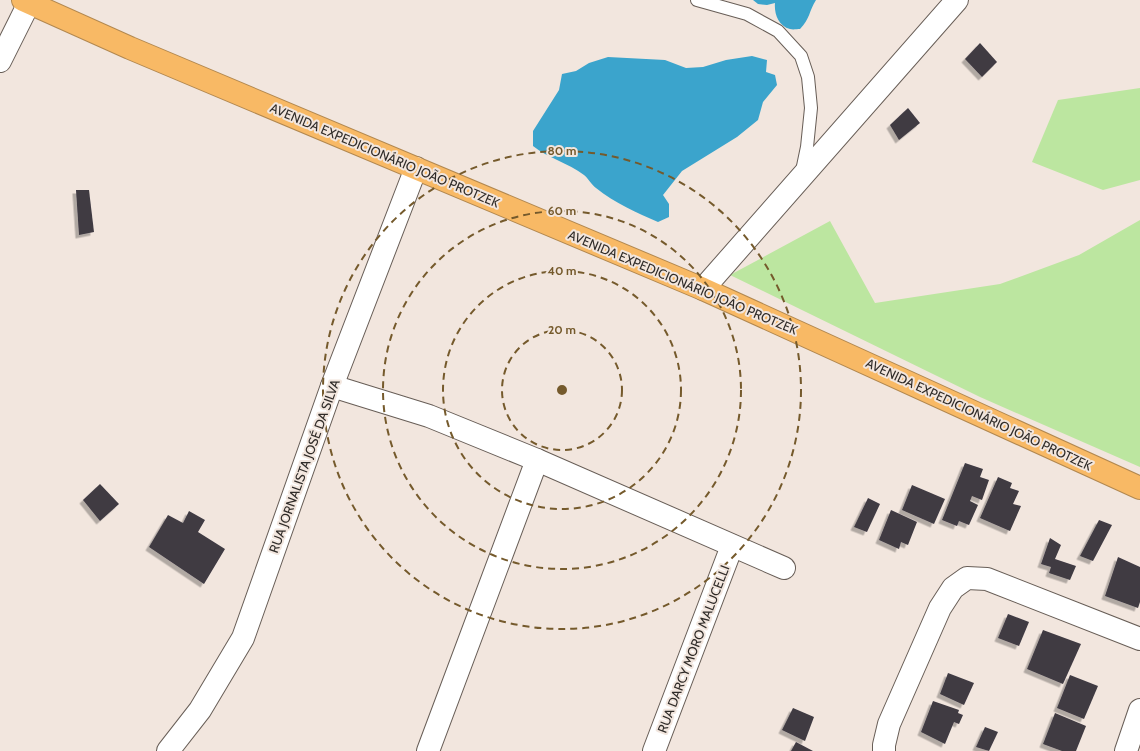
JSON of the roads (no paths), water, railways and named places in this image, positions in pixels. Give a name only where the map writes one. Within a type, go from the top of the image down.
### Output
[{"type":"highway","name":"AVENIDA EXPEDICIONÁRIO JOÃO PROTZEK","points":[[26,1],[130,48],[703,289],[1140,488]]},
{"type":"street","points":[[703,289],[957,0]]},
{"type":"street","points":[[0,61],[26,1]]},
{"type":"street","name":"RUA JORNALISTA JOSÉ DA SILVA","points":[[168,751],[200,710],[243,638],[332,386],[416,168]]},
{"type":"street","points":[[332,386],[429,416],[537,460],[784,568]]},
{"type":"street","points":[[428,751],[537,460]]},
{"type":"street","name":"RUA DARCY MORO MALUCELLI","points":[[654,751],[732,546]]},
{"type":"street","points":[[884,751],[889,724],[940,608],[953,588],[967,578],[987,579],[1140,639]]},
{"type":"street","points":[[1126,751],[1140,710]]},
{"type":"lane","points":[[697,0],[747,14],[778,31],[801,56],[808,77],[812,108],[807,147],[800,178]]},
{"type":"water","points":[[753,0],[816,0],[808,18],[800,29],[790,29],[782,25],[778,19],[775,11],[775,3],[767,5],[758,4]]},
{"type":"water","points":[[752,56],[767,60],[766,72],[775,75],[777,85],[763,102],[758,120],[737,137],[682,171],[663,195],[669,204],[669,217],[658,222],[618,203],[596,188],[578,171],[533,146],[533,131],[559,90],[562,74],[576,71],[589,63],[608,57],[665,60],[686,68],[703,67],[726,60]]}]
